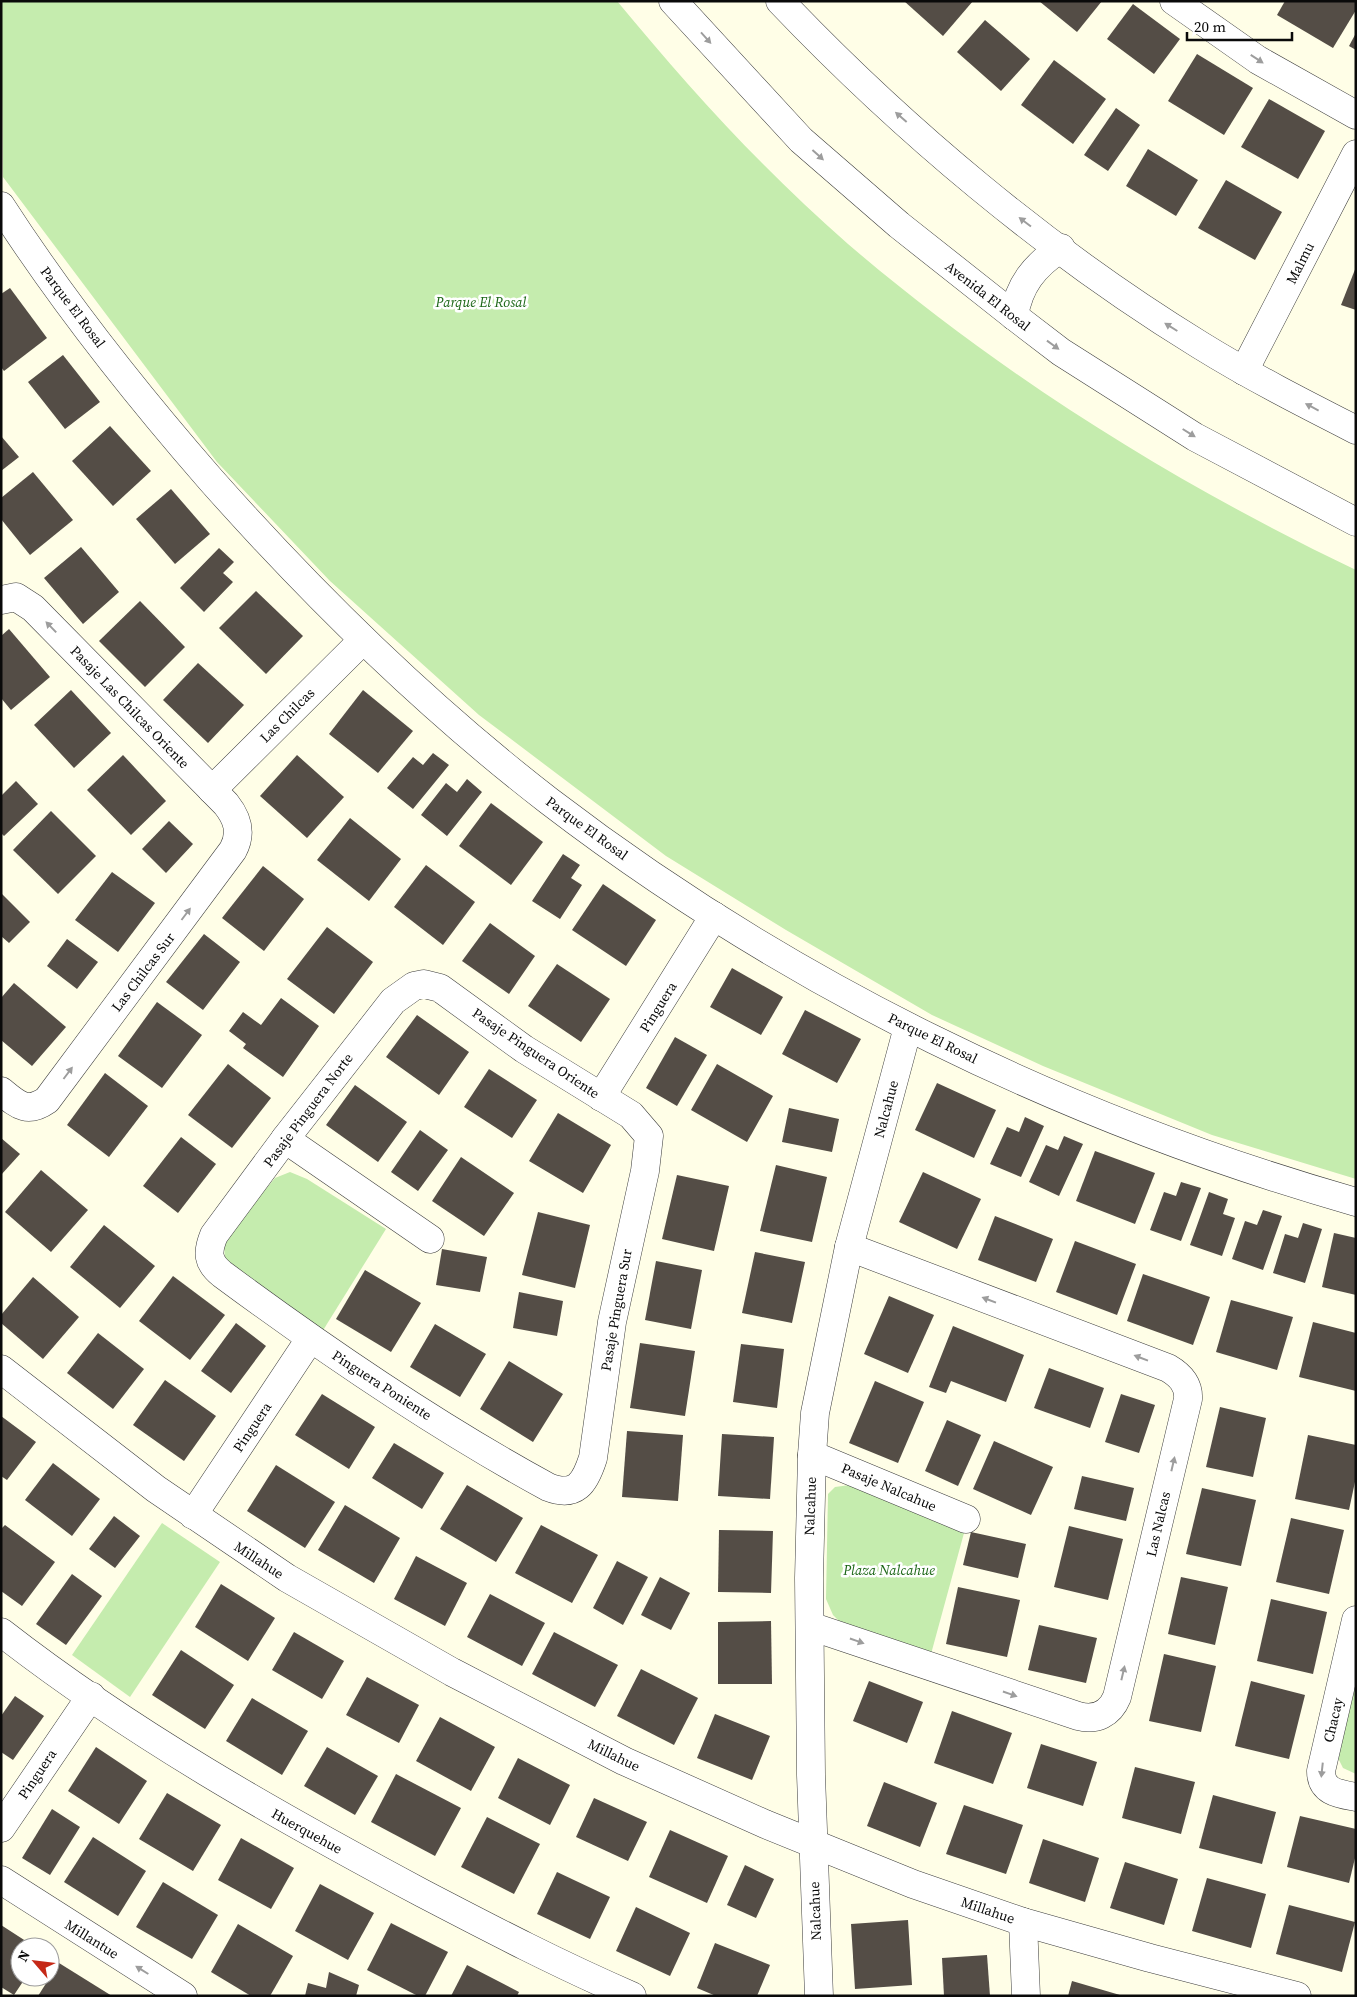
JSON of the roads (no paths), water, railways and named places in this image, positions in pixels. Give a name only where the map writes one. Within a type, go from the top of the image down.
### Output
[{"type":"street","name":"Avenida El Rosal","points":[[673,1],[801,140],[899,225],[1061,352],[1195,437],[1356,522]]},
{"type":"street","points":[[780,1],[830,54],[949,160],[1061,248],[1153,315],[1244,371],[1356,430]]},
{"type":"street","points":[[1174,1],[1258,60],[1356,115]]},
{"type":"street","name":"Malmu","points":[[1244,371],[1356,154]]},
{"type":"street","name":"Parque El Rosal","points":[[1,206],[10,238],[82,320],[187,452],[275,551],[363,640],[474,739],[548,800],[632,861],[714,916],[802,970],[908,1027],[1038,1088],[1149,1134],[1244,1169],[1356,1202]]},
{"type":"street","points":[[1014,316],[1016,302],[1029,275],[1044,260],[1061,248]]},
{"type":"street","name":"Pasaje Las Chilcas Oriente","points":[[6,598],[16,597],[33,608],[230,809],[239,828]]},
{"type":"street","name":"Las Chilcas","points":[[212,790],[363,640]]},
{"type":"street","name":"Las Chilcas Sur","points":[[1,1091],[22,1106],[28,1108],[35,1108],[53,1093],[233,850],[239,835],[239,828]]},
{"type":"street","name":"Pinguera","points":[[601,1097],[714,916]]},
{"type":"street","name":"Pasaje Pinguera Oriente","points":[[424,984],[440,988],[524,1049],[631,1115],[644,1129]]},
{"type":"street","name":"Pasaje Pinguera Norte","points":[[208,1252],[214,1234],[285,1139],[393,1001],[414,986],[424,984]]},
{"type":"street","name":"Nalcahue","points":[[819,1996],[813,1844],[810,1626],[809,1533],[812,1455],[822,1379],[849,1247],[908,1027]]},
{"type":"street","name":"Pasaje Pinguera Sur","points":[[574,1488],[586,1476],[593,1458],[612,1322],[648,1153],[649,1136],[644,1129]]},
{"type":"street","points":[[285,1139],[430,1239]]},
{"type":"street","name":"Las Nalcas","points":[[810,1626],[1087,1719],[1102,1715],[1110,1710],[1117,1697],[1188,1400],[1184,1381],[1168,1368],[849,1247]]},
{"type":"street","name":"Pinguera Poniente","points":[[208,1252],[210,1261],[222,1274],[310,1339],[516,1469],[559,1491],[569,1491],[574,1488]]},
{"type":"street","name":"Pinguera","points":[[193,1515],[310,1339]]},
{"type":"street","name":"Millahue","points":[[1,1369],[73,1426],[193,1515],[302,1587],[485,1690],[624,1761],[813,1844],[913,1884],[1023,1922],[1159,1961],[1297,1996]]},
{"type":"street","name":"Pasaje Nalcahue","points":[[812,1455],[966,1519]]},
{"type":"street","name":"Chacay","points":[[1356,1620],[1352,1656],[1321,1777],[1326,1788],[1356,1798]]},
{"type":"street","name":"Huerquehue","points":[[1,1632],[90,1696],[263,1807],[360,1861],[567,1968],[632,1996]]},
{"type":"street","name":"Pinguera","points":[[1,1828],[90,1696]]},
{"type":"street","name":"Millantue","points":[[1,1880],[183,1996]]},
{"type":"street","points":[[1023,1922],[1026,1996]]},
{"type":"park label","name":"Plaza Nalcahue","points":[[889,1570]]}]
